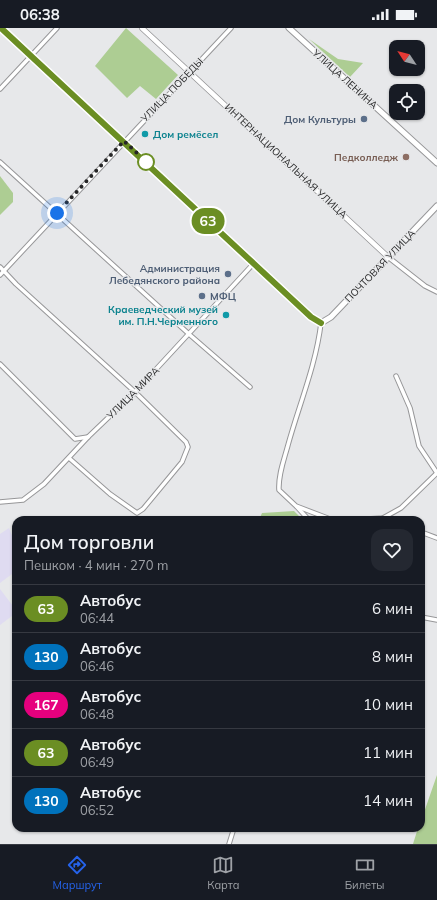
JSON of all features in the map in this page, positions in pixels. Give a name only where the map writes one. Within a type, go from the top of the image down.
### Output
[{"type":"main road","points":[[1,28],[124,141],[311,317],[321,323]]},
{"type":"main road","name":"УЛИЦА ЛЕНИНА","points":[[289,28],[437,163]]},
{"type":"main road","name":"ПОЧТОВАЯ УЛИЦА","points":[[321,323],[331,317],[437,206]]},
{"type":"street","points":[[0,89],[57,28]]},
{"type":"street","name":"ИНТЕРНАЦИОНАЛЬНАЯ УЛИЦА","points":[[142,28],[388,257],[435,292]]},
{"type":"street","name":"УЛИЦА ПОБЕДЫ","points":[[0,276],[124,141],[231,28]]},
{"type":"street","points":[[0,162],[250,387]]},
{"type":"street","name":"УЛИЦА МИРА","points":[[0,502],[23,500],[44,484],[88,437],[135,392],[254,263]]},
{"type":"street","points":[[0,267],[16,284],[135,392],[186,442],[188,447],[182,462],[138,514],[110,494],[69,458]]},
{"type":"street","points":[[305,516],[279,490],[278,482],[298,409],[314,362],[321,323]]},
{"type":"street","points":[[0,364],[75,439],[88,437]]},
{"type":"street","points":[[386,516],[400,508],[437,473],[419,446],[410,408],[396,376]]},
{"type":"street","points":[[296,506],[322,516]]},
{"type":"street","points":[[425,534],[437,538]]},
{"type":"street","points":[[425,618],[437,620]]},
{"type":"street","points":[[229,844],[233,832]]},
{"type":"shaded area","points":[[9,528],[12,536],[12,574],[0,583],[0,534]]},
{"type":"shaded area","points":[[0,589],[12,605],[12,616],[0,625]]},
{"type":"green space","points":[[126,28],[178,75],[156,99],[140,86],[127,98],[95,66]]},
{"type":"green space","points":[[309,39],[338,59],[363,63],[350,77]]},
{"type":"green space","points":[[0,176],[13,193],[13,202],[0,215]]},
{"type":"green space","points":[[294,511],[299,516],[261,516],[262,513]]},
{"type":"green space","points":[[437,775],[437,844],[413,844],[417,832],[425,832],[425,810]]},
{"type":"bus line","name":"63","points":[[1,28],[124,141],[311,317],[321,323]]},
{"type":"place","name":"Дом Культуры","points":[[364,119]]},
{"type":"place","name":"Дом ремёсел","points":[[145,134]]},
{"type":"place","name":"Педколледж","points":[[406,157]]},
{"type":"place","name":"Администрация Лебедянского района","points":[[228,274]]},
{"type":"place","name":"МФЦ","points":[[202,296]]},
{"type":"place","name":"Краеведческий музей им. П.Н.Черменного","points":[[226,315]]},
{"type":"route","points":[[57,213],[124,141],[151,166],[146,162]]}]
